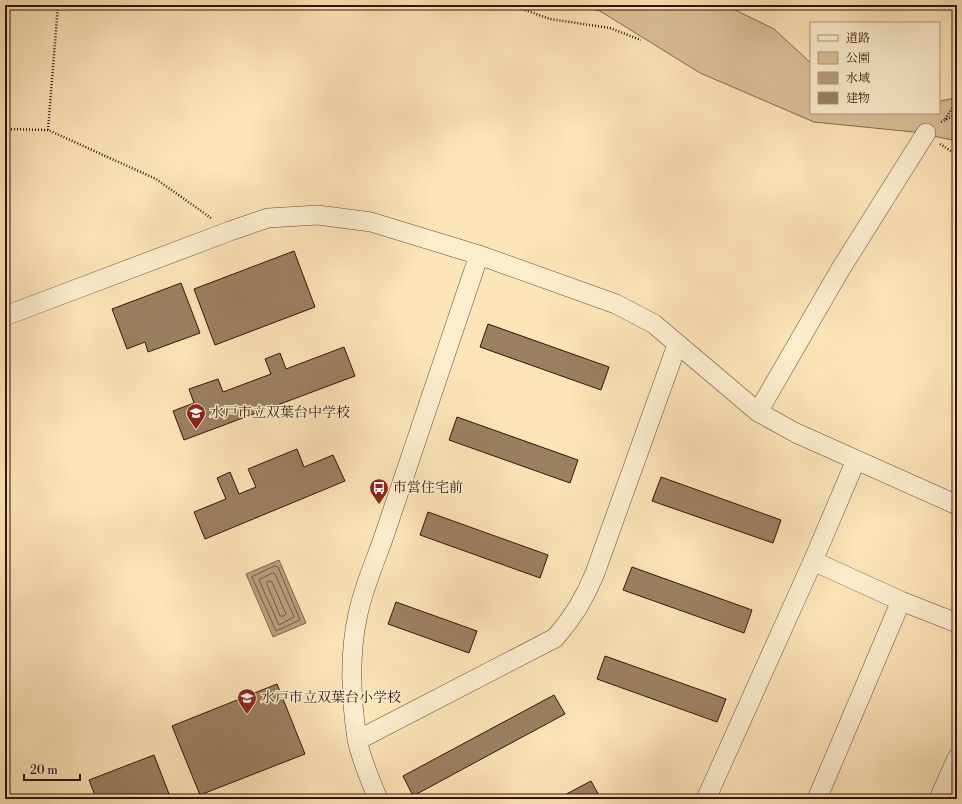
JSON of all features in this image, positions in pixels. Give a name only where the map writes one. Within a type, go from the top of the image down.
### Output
[{"type":"street","points":[[758,412],[840,270],[926,134]]},
{"type":"street","points":[[5,316],[268,218],[318,215],[371,222],[479,255],[616,304],[654,324],[758,412],[796,433],[957,504]]},
{"type":"street","points":[[378,799],[366,769],[358,740],[352,680],[358,616],[367,582],[382,542],[479,255]]},
{"type":"street","points":[[358,740],[555,638],[571,619],[585,597],[595,573],[677,344]]},
{"type":"street","points":[[706,799],[813,561],[856,460]]},
{"type":"street","points":[[813,561],[901,602],[912,604],[957,623]]},
{"type":"street","points":[[817,799],[901,602]]},
{"type":"street","points":[[939,799],[957,758]]},
{"type":"path","points":[[48,130],[58,5]]},
{"type":"path","points":[[511,5],[550,19],[610,28],[641,40]]},
{"type":"path","points":[[957,101],[944,120],[957,114]]},
{"type":"path","points":[[5,129],[48,130],[156,179],[230,231]]},
{"type":"green space","points":[[574,5],[725,5],[774,29],[810,62],[810,114],[940,114],[940,101],[957,98],[957,141],[914,132],[814,122],[700,73],[600,11]]},
{"type":"water","points":[[279,560],[306,623],[273,637],[246,574]]},
{"type":"building","points":[[294,251],[315,307],[215,345],[194,289]]},
{"type":"building","points":[[181,283],[200,333],[148,352],[145,342],[127,349],[112,309]]},
{"type":"building","points":[[488,324],[609,367],[601,390],[480,347]]},
{"type":"building","points":[[344,347],[355,376],[184,440],[173,411],[194,403],[189,389],[218,379],[223,392],[271,374],[265,359],[280,353],[286,369]]},
{"type":"building","points":[[457,417],[578,460],[570,483],[449,440]]},
{"type":"building","points":[[297,449],[304,467],[333,455],[345,481],[205,539],[194,512],[226,499],[217,478],[230,472],[239,494],[256,487],[248,469]]},
{"type":"building","points":[[661,477],[781,520],[773,543],[652,501]]},
{"type":"building","points":[[428,512],[548,555],[540,578],[420,535]]},
{"type":"building","points":[[632,567],[752,610],[744,633],[623,590]]},
{"type":"building","points":[[396,602],[477,631],[469,653],[388,624]]},
{"type":"building","points":[[605,656],[726,699],[717,722],[597,679]]},
{"type":"building","points":[[277,684],[305,754],[200,795],[172,726]]},
{"type":"building","points":[[554,695],[565,714],[413,796],[403,776]]},
{"type":"building","points":[[154,755],[171,799],[94,799],[96,798],[89,780]]},
{"type":"building","points":[[591,781],[601,799],[557,799]]},
{"type":"place","name":"水戸市立双葉台中学校","points":[[196,430]]},
{"type":"place","name":"市営住宅前","points":[[379,505]]},
{"type":"place","name":"水戸市立双葉台小学校","points":[[247,715]]}]
